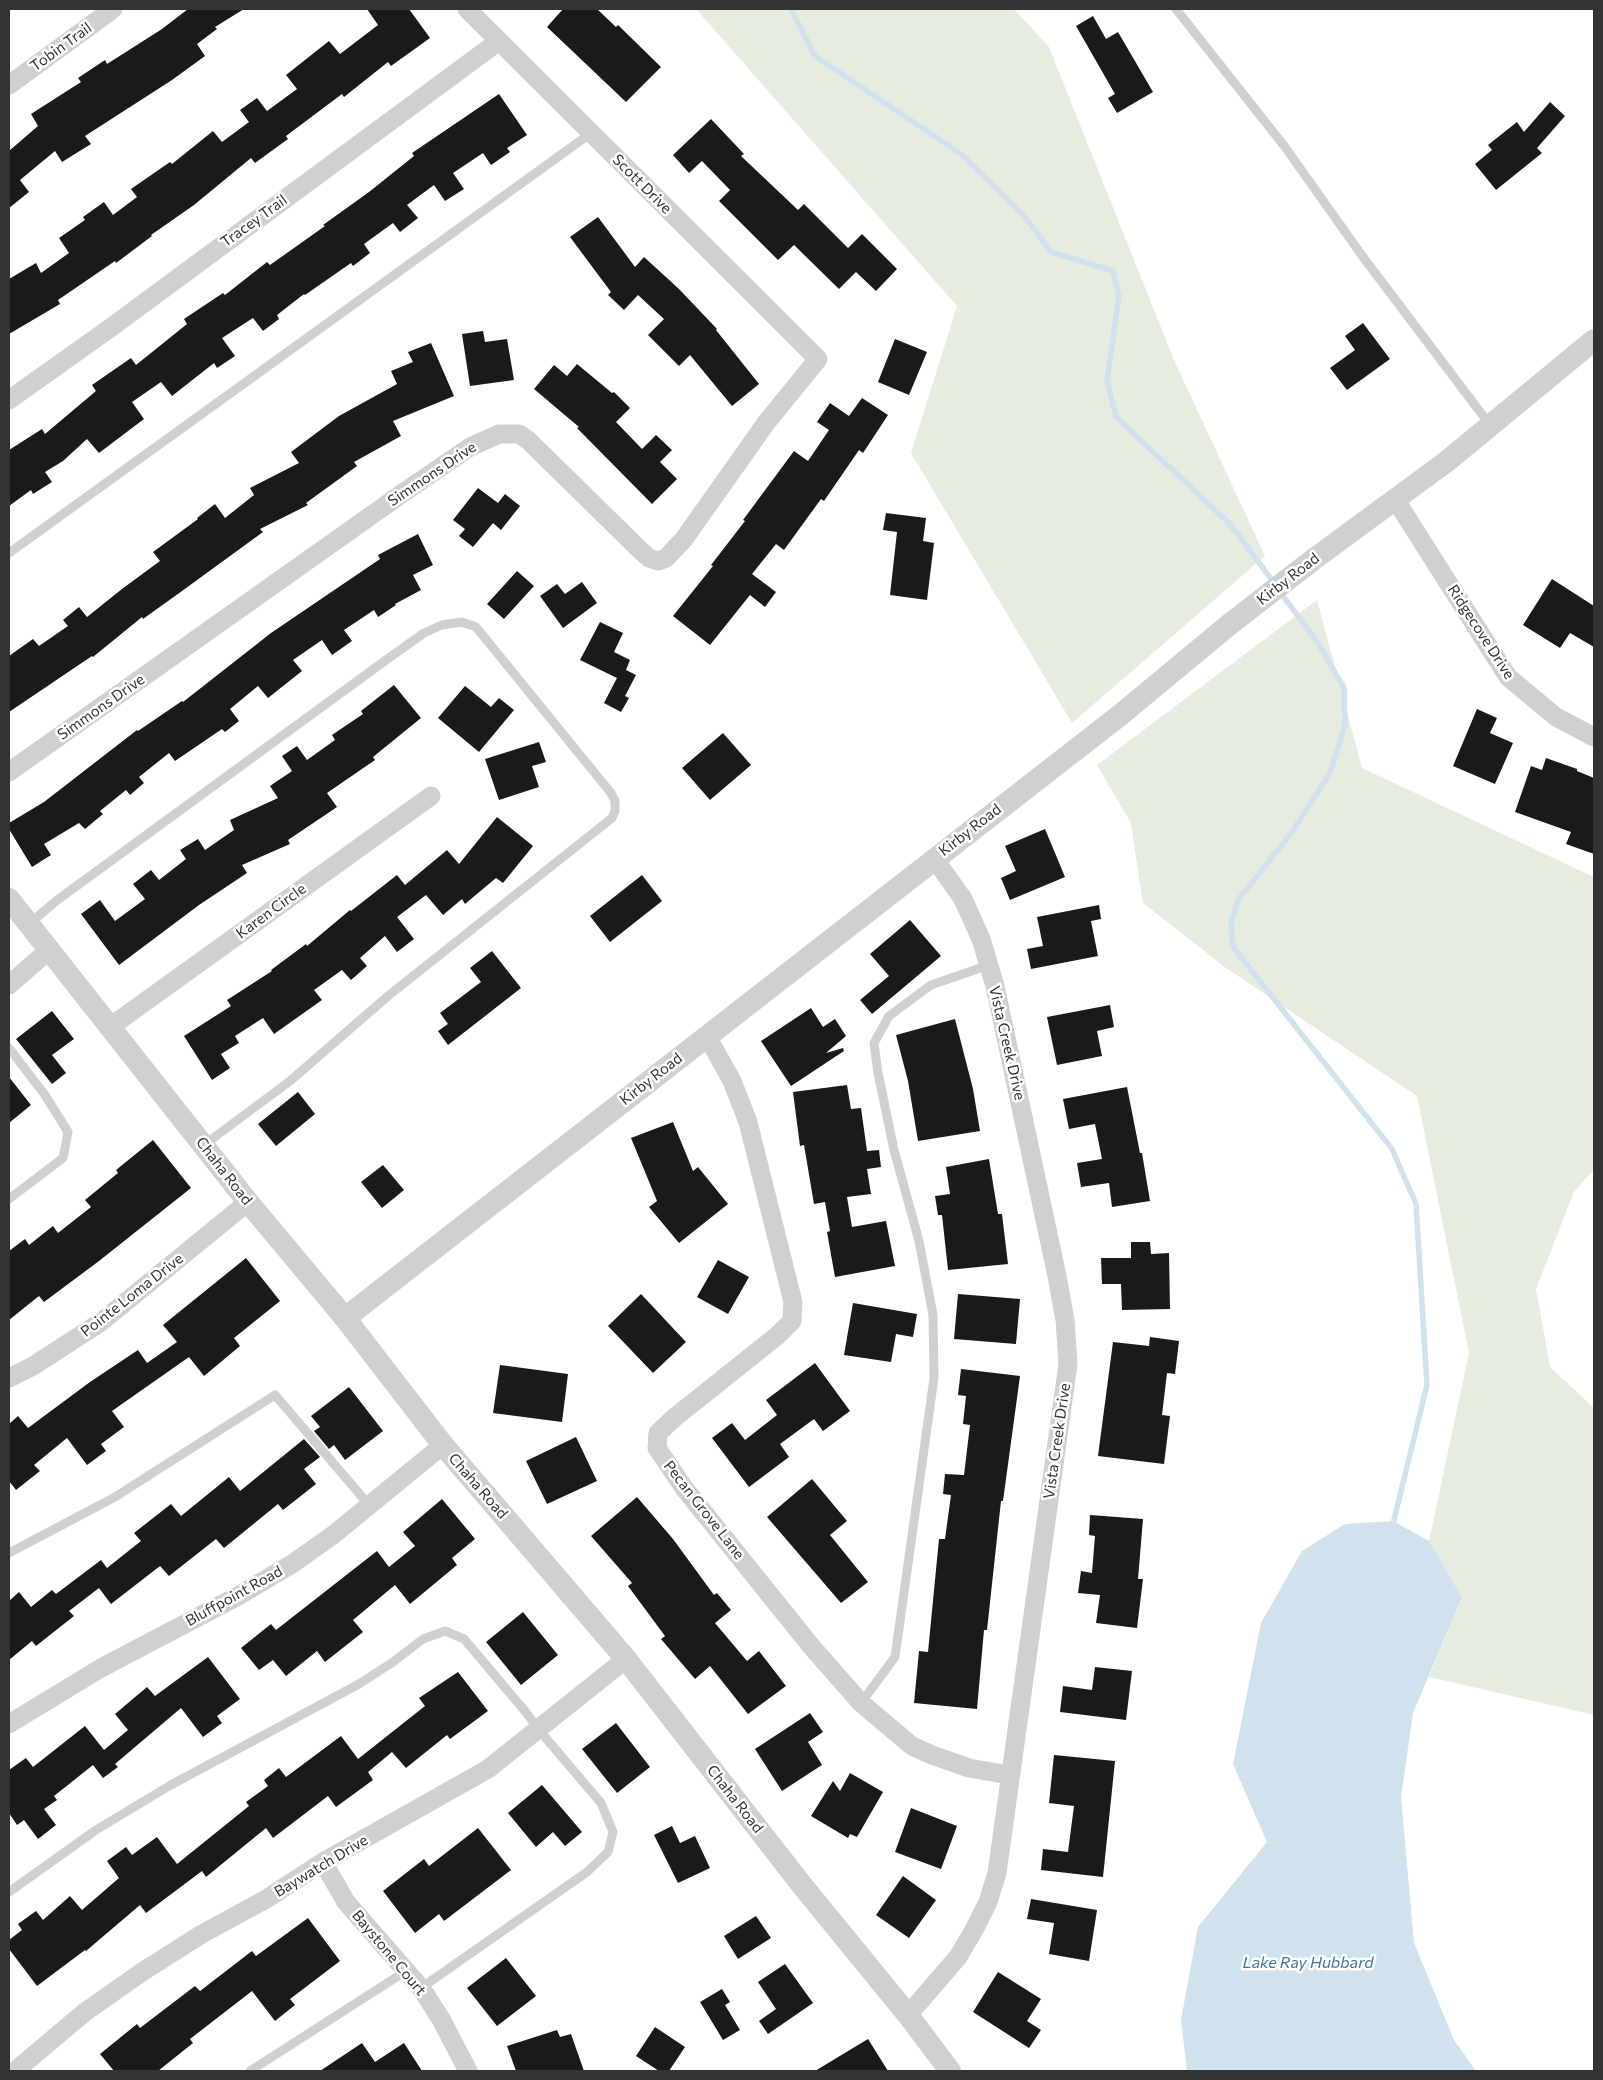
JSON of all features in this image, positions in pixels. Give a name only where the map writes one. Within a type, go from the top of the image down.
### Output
[{"type":"street","name":"Tobin Trail","points":[[9,85],[113,9]]},
{"type":"street","name":"Scott Drive","points":[[467,9],[818,359]]},
{"type":"street","name":"Tracey Trail","points":[[9,400],[113,326],[499,41]]},
{"type":"street","name":"Kirby Road","points":[[345,1318],[1118,716],[1230,624],[1394,499],[1446,462],[1594,340]]},
{"type":"street","name":"Simmons Drive","points":[[9,772],[400,495],[470,447],[499,434],[520,434],[649,558],[658,560],[666,558],[684,539],[766,423],[818,359]]},
{"type":"street","name":"Ridgecove Drive","points":[[1394,499],[1508,678],[1556,718],[1594,737]]},
{"type":"street","name":"Karen Circle","points":[[110,1027],[431,796]]},
{"type":"street","name":"Vista Creek Drive","points":[[908,2015],[958,1957],[988,1902],[997,1873],[1009,1775],[1068,1364],[1065,1320],[1058,1276],[1022,1103],[989,965],[981,938],[963,899],[934,858]]},
{"type":"street","name":"Chaha Road","points":[[9,899],[248,1202],[345,1318],[443,1445],[626,1659],[801,1884],[908,2015],[950,2071]]},
{"type":"street","points":[[9,985],[50,950]]},
{"type":"street","name":"Pecan Grove Lane","points":[[706,1036],[732,1081],[748,1122],[793,1302],[792,1321],[778,1335],[658,1432],[657,1448],[696,1503],[811,1646],[861,1703],[912,1746],[969,1768],[1009,1775]]},
{"type":"street","name":"Pointe Loma Drive","points":[[9,1378],[33,1366],[101,1322],[248,1202]]},
{"type":"street","name":"Bluffpoint Road","points":[[9,1724],[101,1668],[238,1596],[292,1564],[333,1534],[443,1445]]},
{"type":"street","name":"Baywatch Drive","points":[[15,2071],[85,2012],[142,1972],[202,1934],[268,1898],[323,1862],[488,1770],[626,1659]]},
{"type":"street","name":"Baystone Court","points":[[323,1862],[346,1902],[421,1988],[441,2019],[468,2071]]},
{"type":"lane","points":[[1176,9],[1285,147],[1363,257],[1490,425]]},
{"type":"lane","points":[[9,553],[591,133]]},
{"type":"lane","points":[[28,924],[63,895],[386,660],[424,633],[442,625],[462,622],[476,627],[611,793],[615,801],[615,812],[612,818],[388,996],[290,1081],[204,1145]]},
{"type":"lane","points":[[861,1703],[895,1657],[934,1378],[933,1314],[919,1241],[894,1150],[878,1073],[874,1043],[889,1016],[931,985],[989,965]]},
{"type":"lane","points":[[9,1048],[46,1095],[68,1132],[63,1158],[9,1199]]},
{"type":"lane","points":[[9,1553],[115,1497],[275,1395],[369,1505]]},
{"type":"lane","points":[[9,1892],[96,1830],[168,1786],[360,1684],[423,1639],[445,1631],[464,1639],[525,1710],[539,1730],[601,1804],[613,1832],[608,1852],[587,1872],[421,1988]]},
{"type":"lane","points":[[250,2071],[406,1971]]},
{"type":"shaded area","points":[[696,9],[1014,9],[1049,47],[1174,360],[1265,556],[1072,723],[911,453],[957,306]]},
{"type":"shaded area","points":[[1317,600],[1362,768],[1594,877],[1594,1169],[1574,1192],[1536,1289],[1550,1367],[1594,1408],[1594,1715],[1429,1677],[1462,1597],[1429,1541],[1469,1353],[1417,1096],[1226,968],[1143,903],[1131,823],[1097,765]]},
{"type":"water","name":"Lake Ray Hubbard","points":[[1393,1521],[1429,1541],[1462,1597],[1413,1713],[1401,1797],[1414,1943],[1454,2040],[1476,2071],[1187,2071],[1181,2020],[1198,1927],[1267,1842],[1233,1764],[1261,1623],[1302,1551],[1345,1524]]},
{"type":"building","points":[[188,9],[244,9],[215,27],[217,29],[197,44],[205,56],[172,80],[85,136],[91,144],[62,162],[55,151],[20,180],[29,192],[9,208],[9,151],[38,126],[31,114],[81,82],[78,78],[105,60],[107,64],[162,29]]},
{"type":"building","points":[[367,9],[409,9],[430,38],[391,66],[388,62],[344,97],[342,94],[286,136],[288,139],[255,163],[251,158],[194,205],[151,235],[116,263],[115,261],[58,300],[60,304],[9,334],[9,279],[36,263],[41,273],[69,253],[59,238],[85,220],[83,217],[104,202],[113,215],[137,197],[131,189],[170,162],[172,164],[213,131],[222,142],[249,122],[240,110],[257,98],[267,111],[297,89],[286,75],[329,41],[340,54],[378,25]]},
{"type":"building","points":[[563,9],[597,9],[616,27],[618,25],[661,67],[626,102],[547,27]]},
{"type":"building","points":[[1093,16],[1106,39],[1118,32],[1153,92],[1117,113],[1108,98],[1115,94],[1076,26]]},
{"type":"building","points":[[499,94],[527,135],[507,148],[510,152],[491,165],[483,153],[453,173],[464,189],[445,201],[434,185],[407,205],[418,218],[400,232],[393,223],[364,244],[370,253],[353,266],[351,263],[304,294],[277,315],[279,319],[263,331],[253,318],[222,338],[235,356],[217,368],[214,363],[172,396],[161,382],[132,402],[144,419],[99,453],[87,439],[63,461],[45,472],[52,482],[33,494],[31,490],[9,506],[9,450],[42,429],[45,434],[96,391],[92,385],[131,358],[136,365],[187,324],[184,319],[223,293],[225,295],[267,262],[270,265],[325,226],[323,225],[414,156],[412,153]]},
{"type":"building","points":[[1550,102],[1565,116],[1537,148],[1542,153],[1496,190],[1475,164],[1492,150],[1488,145],[1517,122],[1524,132]]},
{"type":"building","points":[[711,119],[744,154],[741,156],[798,210],[804,204],[848,248],[862,234],[897,269],[876,291],[856,272],[839,289],[794,245],[778,260],[719,201],[730,190],[702,161],[689,173],[673,155]]},
{"type":"building","points":[[598,217],[635,267],[644,257],[679,289],[717,329],[759,384],[732,406],[690,355],[679,366],[648,335],[664,319],[638,295],[624,310],[608,295],[611,292],[570,237]]},
{"type":"building","points":[[1363,323],[1390,359],[1347,390],[1330,368],[1355,350],[1345,336]]},
{"type":"building","points":[[483,331],[485,342],[507,339],[514,380],[470,386],[462,334]]},
{"type":"building","points":[[895,339],[927,352],[909,395],[878,382]]},
{"type":"building","points":[[431,343],[454,396],[393,421],[401,436],[354,462],[357,466],[306,503],[308,505],[260,529],[263,532],[143,619],[142,617],[93,657],[9,712],[9,656],[33,639],[39,646],[68,626],[63,620],[79,607],[87,617],[160,561],[153,552],[215,504],[225,518],[254,495],[250,488],[299,463],[291,452],[339,416],[397,384],[391,371],[413,362],[408,352]]},
{"type":"building","points":[[577,364],[612,393],[614,392],[630,408],[616,422],[642,449],[656,435],[672,450],[660,462],[677,479],[652,504],[577,428],[579,427],[534,389],[554,365],[567,376]]},
{"type":"building","points":[[862,398],[888,415],[863,453],[859,450],[824,501],[821,499],[784,550],[776,544],[752,574],[776,592],[765,607],[750,595],[710,645],[673,616],[713,566],[711,565],[745,521],[743,520],[794,451],[808,461],[829,430],[817,422],[830,403],[849,416]]},
{"type":"building","points":[[478,488],[498,503],[505,494],[520,506],[501,530],[493,523],[473,547],[459,536],[465,529],[453,520]]},
{"type":"building","points":[[886,513],[926,518],[923,541],[934,543],[927,600],[890,595],[897,532],[883,530]]},
{"type":"building","points":[[418,534],[433,565],[413,575],[421,590],[395,604],[378,617],[374,610],[344,630],[352,641],[332,655],[322,640],[293,660],[302,671],[268,698],[258,686],[230,709],[239,721],[225,732],[222,729],[175,761],[169,753],[139,777],[144,783],[130,795],[126,790],[100,811],[103,814],[85,829],[79,823],[44,844],[51,855],[32,867],[9,829],[9,823],[44,802],[137,730],[183,702],[271,633],[380,559],[378,555]]},
{"type":"building","points":[[517,571],[534,586],[504,619],[487,604]]},
{"type":"building","points":[[1552,579],[1594,606],[1594,647],[1570,633],[1560,648],[1523,625]]},
{"type":"building","points":[[582,582],[597,603],[563,628],[540,596],[557,584],[565,594]]},
{"type":"building","points":[[600,622],[623,633],[614,652],[630,660],[626,670],[636,675],[625,696],[629,698],[621,712],[604,703],[617,678],[580,660]]},
{"type":"building","points":[[394,685],[421,718],[373,757],[375,760],[327,793],[337,807],[288,840],[290,844],[242,865],[247,873],[199,905],[119,965],[81,914],[100,900],[115,921],[145,899],[133,884],[151,870],[159,880],[186,859],[180,850],[198,839],[205,850],[234,830],[230,820],[278,798],[270,786],[292,771],[282,756],[297,746],[307,760],[335,740],[332,735],[363,714],[361,711]]},
{"type":"building","points":[[465,686],[491,707],[499,698],[514,710],[479,752],[438,718]]},
{"type":"building","points":[[1477,709],[1497,718],[1490,733],[1513,743],[1495,784],[1453,766]]},
{"type":"building","points":[[723,733],[751,765],[710,800],[682,768]]},
{"type":"building","points":[[539,742],[546,762],[532,766],[539,787],[499,800],[485,759]]},
{"type":"building","points":[[1546,758],[1577,769],[1577,771],[1594,778],[1594,854],[1566,844],[1571,832],[1515,812],[1531,766],[1542,770]]},
{"type":"building","points":[[497,817],[533,846],[503,883],[496,878],[465,904],[462,899],[443,915],[426,895],[397,917],[414,939],[397,952],[385,936],[360,958],[367,966],[351,980],[342,970],[314,990],[322,1000],[274,1034],[263,1018],[235,1036],[239,1043],[221,1054],[230,1068],[212,1080],[184,1036],[231,1006],[227,1000],[272,971],[306,944],[307,946],[350,910],[397,875],[405,885],[447,850],[459,864]]},
{"type":"building","points":[[1045,829],[1065,877],[1010,900],[1001,878],[1016,871],[1005,846]]},
{"type":"building","points":[[642,875],[662,901],[610,942],[590,916]]},
{"type":"building","points":[[1099,905],[1101,919],[1091,921],[1098,956],[1031,969],[1027,949],[1043,946],[1037,917]]},
{"type":"building","points":[[910,920],[941,956],[872,1014],[860,1000],[889,976],[870,954]]},
{"type":"building","points":[[492,951],[521,988],[448,1045],[438,1031],[448,1024],[440,1013],[481,982],[470,968]]},
{"type":"building","points":[[1110,1005],[1114,1027],[1097,1031],[1102,1056],[1057,1065],[1047,1017]]},
{"type":"building","points":[[811,1008],[823,1027],[835,1019],[846,1036],[826,1053],[843,1048],[844,1051],[791,1086],[761,1041]]},
{"type":"building","points":[[52,1011],[74,1039],[52,1055],[66,1073],[52,1084],[16,1039]]},
{"type":"building","points":[[955,1019],[973,1089],[980,1131],[918,1141],[908,1081],[896,1035]]},
{"type":"building","points":[[9,1077],[31,1105],[9,1123]]},
{"type":"building","points":[[847,1085],[851,1109],[861,1108],[867,1151],[879,1150],[881,1167],[867,1169],[871,1194],[847,1197],[852,1227],[886,1221],[895,1266],[835,1277],[827,1232],[830,1231],[825,1202],[814,1204],[804,1145],[800,1146],[793,1092]]},
{"type":"building","points":[[1127,1087],[1140,1153],[1142,1153],[1150,1201],[1112,1207],[1109,1183],[1081,1187],[1077,1163],[1102,1159],[1095,1124],[1069,1129],[1063,1099]]},
{"type":"building","points":[[298,1092],[315,1114],[276,1146],[258,1124]]},
{"type":"building","points":[[673,1122],[693,1171],[698,1167],[728,1204],[679,1243],[649,1207],[657,1201],[631,1138]]},
{"type":"building","points":[[153,1140],[191,1188],[44,1302],[39,1296],[9,1320],[9,1251],[25,1239],[29,1245],[53,1226],[58,1233],[91,1207],[85,1200],[118,1173],[116,1170]]},
{"type":"building","points":[[989,1159],[998,1214],[1002,1214],[1008,1264],[948,1270],[942,1215],[938,1215],[935,1196],[950,1194],[946,1167]]},
{"type":"building","points":[[383,1165],[404,1190],[382,1208],[361,1182]]},
{"type":"building","points":[[1131,1242],[1150,1242],[1151,1254],[1169,1253],[1170,1309],[1122,1310],[1121,1284],[1102,1284],[1101,1258],[1131,1258]]},
{"type":"building","points":[[246,1258],[280,1301],[234,1338],[240,1346],[204,1376],[189,1357],[112,1411],[124,1427],[101,1444],[106,1451],[87,1465],[67,1438],[34,1465],[40,1471],[16,1490],[9,1481],[9,1424],[18,1416],[28,1428],[90,1382],[138,1350],[147,1363],[177,1342],[163,1325]]},
{"type":"building","points":[[718,1260],[749,1277],[728,1314],[697,1297]]},
{"type":"building","points":[[641,1294],[686,1342],[653,1373],[608,1326]]},
{"type":"building","points":[[958,1294],[1020,1299],[1016,1344],[954,1339]]},
{"type":"building","points":[[853,1303],[917,1314],[913,1337],[896,1334],[891,1362],[844,1355]]},
{"type":"building","points":[[1150,1337],[1179,1341],[1175,1374],[1167,1373],[1162,1415],[1170,1416],[1164,1464],[1098,1456],[1113,1342],[1149,1346]]},
{"type":"building","points":[[815,1363],[850,1411],[823,1431],[814,1419],[780,1444],[789,1457],[749,1487],[712,1438],[732,1423],[745,1440],[777,1415],[766,1400]]},
{"type":"building","points":[[500,1365],[568,1374],[562,1422],[493,1413]]},
{"type":"building","points":[[961,1369],[1020,1376],[1003,1501],[1001,1501],[987,1630],[984,1630],[977,1709],[914,1703],[919,1651],[928,1652],[939,1539],[945,1539],[951,1495],[943,1494],[945,1474],[964,1475],[970,1425],[963,1424],[966,1396],[958,1395]]},
{"type":"building","points":[[349,1387],[383,1431],[345,1460],[334,1445],[329,1449],[314,1431],[320,1427],[311,1416]]},
{"type":"building","points":[[576,1437],[597,1481],[547,1504],[526,1461]]},
{"type":"building","points":[[304,1439],[320,1457],[304,1469],[316,1484],[283,1510],[278,1504],[224,1548],[216,1539],[169,1576],[160,1566],[111,1604],[99,1588],[69,1611],[74,1616],[36,1646],[32,1641],[9,1660],[9,1601],[19,1592],[31,1607],[52,1590],[56,1594],[101,1560],[107,1568],[141,1541],[134,1533],[171,1504],[181,1516],[229,1477],[240,1491]]},
{"type":"building","points":[[812,1479],[847,1521],[830,1535],[868,1582],[841,1603],[767,1517]]},
{"type":"building","points":[[637,1497],[673,1539],[714,1595],[717,1593],[731,1610],[715,1623],[747,1661],[759,1651],[786,1686],[748,1714],[710,1666],[695,1679],[661,1639],[665,1636],[628,1586],[632,1583],[591,1536]]},
{"type":"building","points":[[442,1499],[475,1539],[452,1558],[457,1565],[410,1604],[395,1585],[353,1620],[363,1632],[325,1662],[317,1651],[286,1676],[273,1660],[259,1670],[241,1648],[271,1624],[276,1630],[377,1551],[389,1567],[415,1546],[403,1532]]},
{"type":"building","points":[[1090,1515],[1143,1519],[1138,1579],[1143,1579],[1137,1628],[1096,1623],[1100,1595],[1078,1593],[1081,1571],[1092,1573],[1095,1536],[1089,1535]]},
{"type":"building","points":[[523,1612],[558,1655],[521,1685],[486,1642]]},
{"type":"building","points":[[208,1657],[240,1699],[217,1716],[222,1723],[203,1737],[181,1708],[115,1764],[118,1767],[103,1778],[93,1765],[54,1796],[57,1800],[44,1809],[56,1825],[38,1839],[24,1820],[17,1825],[9,1813],[9,1770],[26,1758],[33,1767],[85,1726],[104,1750],[128,1730],[115,1714],[147,1687],[155,1696]]},
{"type":"building","points":[[1095,1667],[1132,1671],[1126,1720],[1060,1712],[1063,1686],[1092,1690]]},
{"type":"building","points":[[458,1672],[488,1711],[450,1739],[447,1735],[406,1768],[392,1752],[368,1772],[373,1780],[336,1807],[328,1796],[273,1838],[266,1828],[206,1877],[202,1871],[146,1913],[140,1905],[86,1951],[37,1986],[9,1949],[9,1940],[22,1930],[18,1924],[36,1911],[43,1920],[70,1896],[82,1910],[119,1878],[107,1861],[126,1847],[132,1855],[157,1837],[177,1864],[249,1806],[246,1802],[268,1786],[264,1780],[279,1768],[286,1777],[341,1736],[358,1759],[425,1706],[419,1698]]},
{"type":"building","points":[[810,1713],[823,1732],[808,1742],[822,1765],[782,1791],[755,1749]]},
{"type":"building","points":[[616,1723],[650,1767],[617,1793],[582,1749]]},
{"type":"building","points":[[1054,1755],[1115,1761],[1103,1877],[1041,1870],[1043,1849],[1068,1852],[1074,1806],[1049,1803]]},
{"type":"building","points":[[850,1773],[883,1792],[857,1837],[850,1834],[848,1838],[811,1816],[833,1781],[840,1791]]},
{"type":"building","points":[[542,1785],[582,1832],[565,1846],[553,1832],[536,1847],[508,1813]]},
{"type":"building","points":[[911,1808],[957,1826],[941,1869],[895,1852]]},
{"type":"building","points":[[672,1826],[680,1843],[695,1836],[710,1868],[678,1883],[654,1835]]},
{"type":"building","points":[[478,1828],[511,1870],[444,1921],[439,1914],[415,1933],[383,1891],[424,1859],[429,1866]]},
{"type":"building","points":[[903,1876],[936,1900],[909,1938],[876,1915]]},
{"type":"building","points":[[1031,1899],[1097,1910],[1089,1961],[1049,1954],[1054,1923],[1027,1919]]},
{"type":"building","points":[[756,1916],[771,1938],[738,1959],[724,1936]]},
{"type":"building","points":[[308,1918],[340,1961],[290,1999],[295,2005],[275,2021],[252,1991],[190,2039],[193,2043],[158,2071],[114,2071],[100,2054],[137,2024],[140,2028],[195,1986],[200,1991],[252,1951],[256,1956]]},
{"type":"building","points":[[506,1958],[536,1996],[497,2026],[467,1988]]},
{"type":"building","points":[[785,1964],[813,2003],[768,2034],[759,2021],[776,2009],[758,1982]]},
{"type":"building","points":[[998,1972],[1041,1999],[1027,2021],[1041,2030],[1029,2048],[973,2012]]},
{"type":"building","points":[[722,1989],[730,2002],[725,2005],[740,2030],[723,2040],[700,2002]]},
{"type":"building","points":[[655,2027],[685,2047],[669,2071],[659,2071],[636,2056]]},
{"type":"building","points":[[557,2030],[560,2037],[571,2034],[584,2071],[516,2071],[507,2046]]},
{"type":"building","points":[[868,2039],[888,2071],[815,2071]]},
{"type":"building","points":[[362,2043],[375,2062],[404,2043],[422,2071],[320,2071]]},
{"type":"waterway","points":[[791,9],[815,56],[961,154],[1025,217],[1051,252],[1113,271],[1119,296],[1107,381],[1116,417],[1230,524],[1275,584]]},
{"type":"waterway","points":[[1280,592],[1318,643],[1344,688],[1345,725],[1330,773],[1292,832],[1238,900],[1231,922],[1233,947],[1392,1149],[1416,1204],[1427,1385],[1392,1528]]}]
